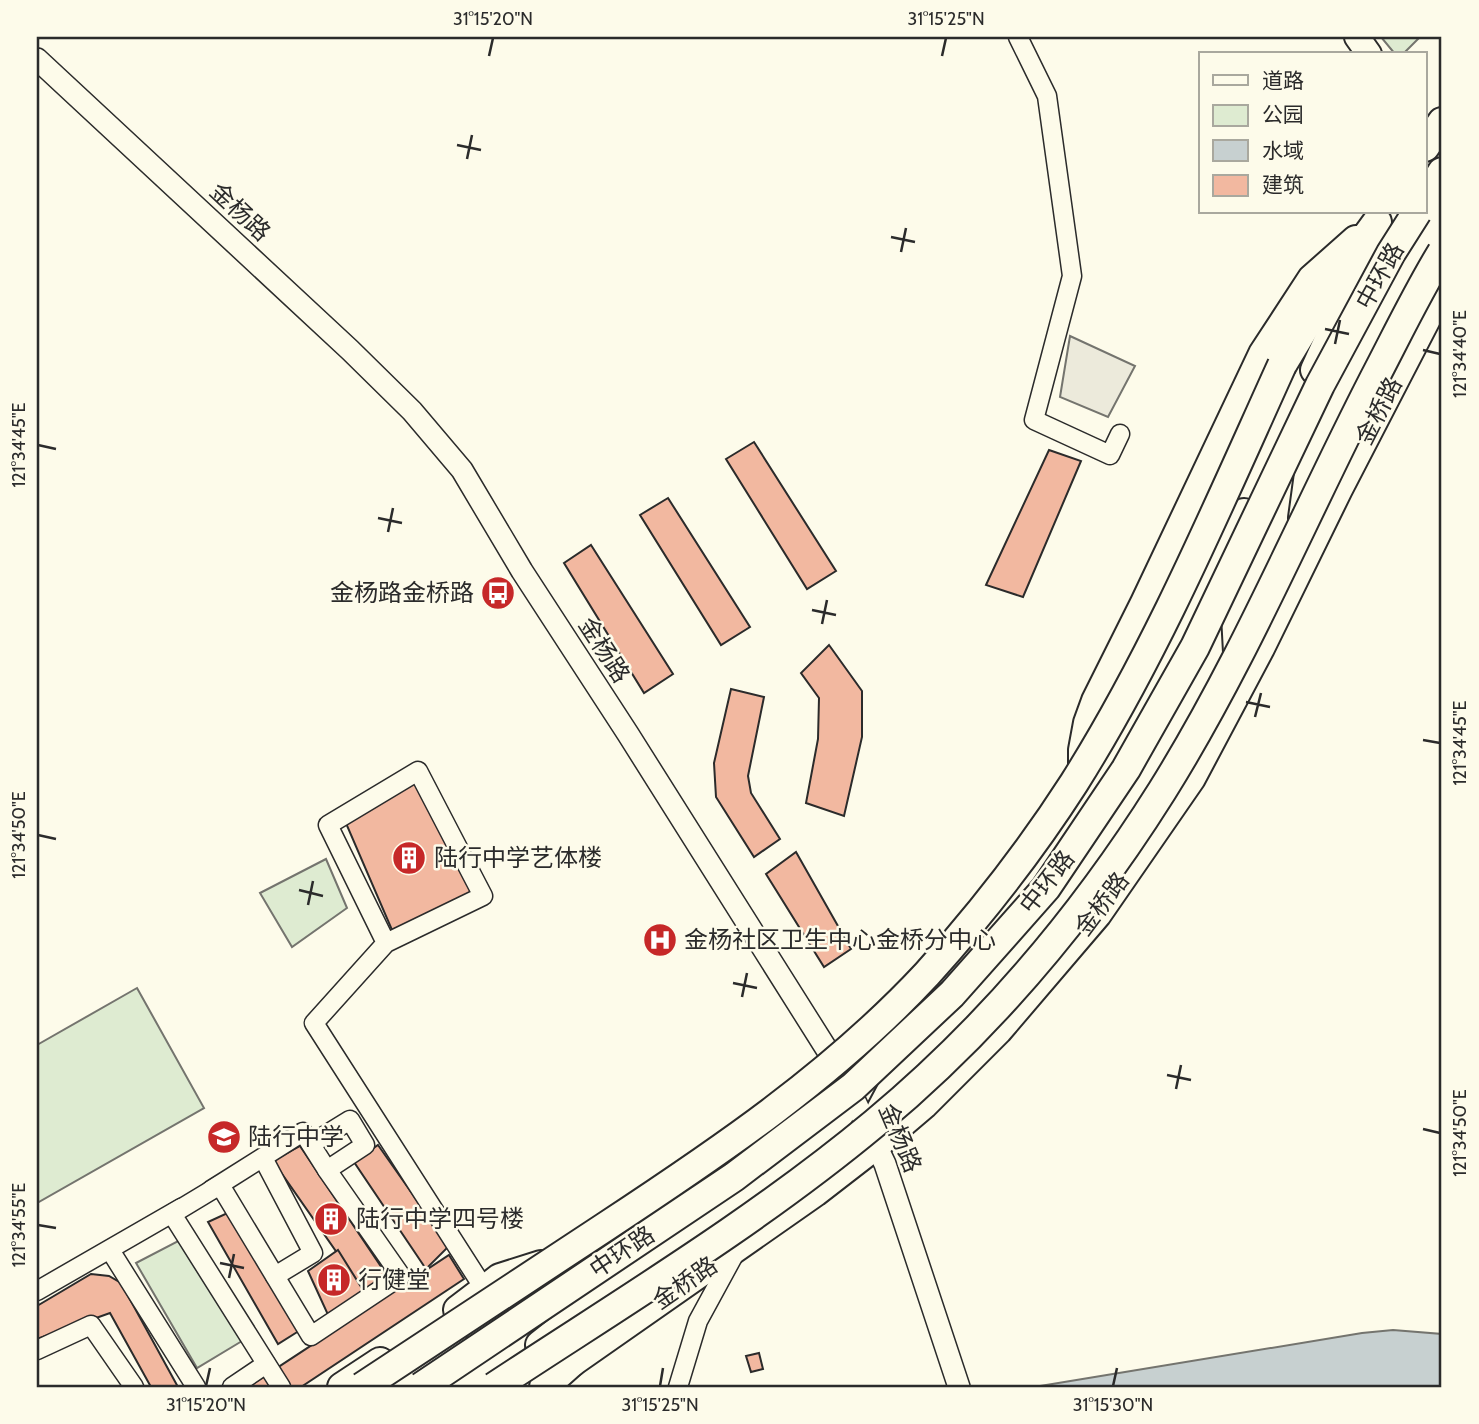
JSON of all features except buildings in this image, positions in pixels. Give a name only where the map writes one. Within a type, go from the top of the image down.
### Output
[{"type":"main road","points":[[1357,37],[1368,52]]},
{"type":"main road","points":[[1426,198],[1442,172]]},
{"type":"main road","points":[[1294,579],[1310,466],[1319,437],[1361,351],[1442,210]]},
{"type":"main road","name":"中环路","points":[[421,1387],[734,1177],[853,1087],[953,994],[1046,887],[1126,769],[1195,648],[1320,385],[1391,253],[1416,214]]},
{"type":"main road","points":[[1084,799],[1083,750],[1088,723],[1263,354],[1312,279],[1380,217]]},
{"type":"main road","points":[[665,1188],[802,1089],[863,1037],[926,974],[977,915],[1023,854],[1072,785],[1116,712],[1158,630],[1282,365],[1326,292],[1380,217]]},
{"type":"main road","points":[[405,1387],[592,1249],[785,1116],[841,1072],[938,981],[1027,878],[1133,731],[1312,377],[1348,298],[1380,217]]},
{"type":"main road","name":"中环路","points":[[494,1387],[760,1212],[876,1123],[985,1021],[1081,910],[1161,792],[1234,667],[1359,409],[1442,252]]},
{"type":"main road","name":"金桥路","points":[[508,1387],[572,1362],[739,1246],[877,1144],[924,1104],[998,1030],[1097,914],[1191,778],[1442,288]]},
{"type":"main road","points":[[877,1144],[881,1110],[898,1078],[970,1008],[1053,911],[1116,824],[1158,757],[1204,673],[1208,653],[1205,591]]},
{"type":"main road","points":[[1116,824],[1133,731]]},
{"type":"main road","points":[[362,1387],[665,1188],[771,1124],[840,1073],[887,1034],[996,930],[1087,829]]},
{"type":"main road","points":[[489,1387],[602,1296],[829,1135],[842,1109],[841,1072]]},
{"type":"main road","points":[[342,1387],[500,1278],[592,1249]]},
{"type":"main road","points":[[544,1387],[572,1362]]},
{"type":"main road","name":"金桥路","points":[[551,1387],[572,1362]]},
{"type":"street","points":[[1018,37],[1047,96],[1072,276],[1034,420],[1110,454],[1120,434]]},
{"type":"street","name":"金杨路","points":[[37,59],[350,350],[412,411],[461,470],[522,571],[841,1072],[877,1144],[960,1387]]},
{"type":"street","points":[[386,943],[328,825],[418,771],[483,896],[386,943],[314,1023],[485,1290]]},
{"type":"street","points":[[311,1144],[350,1120],[365,1145],[327,1170]]},
{"type":"street","points":[[37,1291],[172,1214],[303,1132],[401,1276],[311,1336],[220,1185]]},
{"type":"street","points":[[263,1158],[313,1253],[275,1276]]},
{"type":"street","points":[[678,1387],[698,1321],[739,1246],[763,1184]]},
{"type":"street","points":[[172,1214],[281,1387]]},
{"type":"street","points":[[110,1250],[196,1387]]},
{"type":"street","points":[[37,1350],[91,1325],[134,1387]]},
{"type":"street","points":[[232,1387],[266,1364]]},
{"type":"green space","points":[[1381,37],[1420,37],[1405,52],[1393,52]]},
{"type":"green space","points":[[326,859],[347,908],[292,947],[260,893]]},
{"type":"green space","points":[[137,988],[204,1108],[37,1203],[37,1045]]},
{"type":"green space","points":[[182,1239],[242,1341],[197,1368],[136,1263]]},
{"type":"shaded area","points":[[1070,336],[1135,366],[1108,417],[1060,397]]},
{"type":"water","points":[[1393,1330],[1442,1334],[1442,1387],[1034,1387],[1362,1333]]},
{"type":"place","name":"金杨路金桥路","points":[[498,593]]},
{"type":"place","name":"陆行中学艺体楼","points":[[409,858]]},
{"type":"place","name":"金杨社区卫生中心金桥分中心","points":[[660,940]]},
{"type":"place","name":"陆行中学","points":[[224,1137]]},
{"type":"place","name":"陆行中学四号楼","points":[[331,1219]]},
{"type":"place","name":"行健堂","points":[[334,1280]]}]
